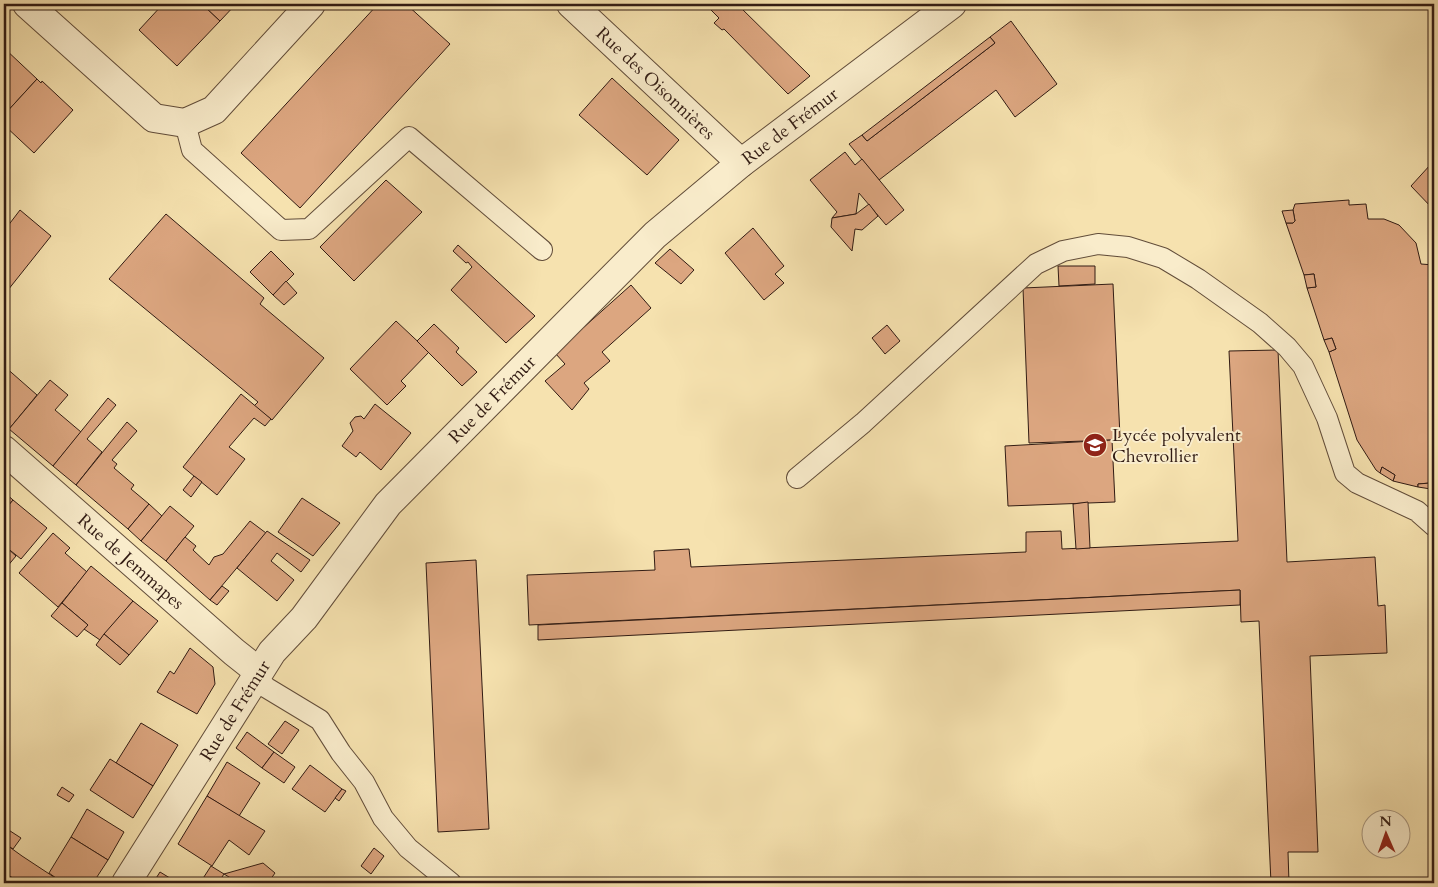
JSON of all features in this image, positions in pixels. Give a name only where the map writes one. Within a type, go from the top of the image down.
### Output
[{"type":"street","points":[[27,4],[154,118],[186,124],[214,110],[311,4]]},
{"type":"street","name":"Rue des Oisonnières","points":[[571,4],[741,163]]},
{"type":"street","name":"Rue de Frémur","points":[[126,883],[256,675],[272,652],[304,618],[388,504],[655,235],[741,163],[952,4]]},
{"type":"street","name":"Rue de Jemmapes","points":[[4,450],[234,652],[256,675]]},
{"type":"lane","points":[[186,124],[192,150],[281,230],[309,230],[409,136],[542,250]]},
{"type":"lane","points":[[796,478],[863,423],[1036,264],[1064,251],[1098,244],[1128,247],[1163,258],[1198,279],[1260,323],[1287,347],[1303,366],[1327,418],[1345,473],[1357,483],[1417,511],[1434,526]]},
{"type":"lane","points":[[256,675],[268,688],[320,720],[341,753],[364,782],[383,818],[408,848],[451,883]]},
{"type":"building","points":[[163,4],[202,4],[220,21],[177,66],[139,30]]},
{"type":"building","points":[[202,4],[236,4],[220,21]]},
{"type":"building","points":[[378,4],[406,4],[450,44],[300,208],[241,153]]},
{"type":"building","points":[[705,4],[737,4],[810,76],[788,94],[724,29],[722,30],[714,23],[719,18]]},
{"type":"building","points":[[1011,21],[1057,84],[1015,117],[996,90],[879,180],[849,144],[862,135],[867,141],[995,43],[990,37]]},
{"type":"building","points":[[990,37],[995,43],[867,141],[862,135]]},
{"type":"building","points":[[4,48],[37,79],[4,115]]},
{"type":"building","points":[[612,78],[679,140],[647,175],[579,115]]},
{"type":"building","points":[[37,79],[41,83],[42,81],[73,110],[34,153],[4,125],[4,115]]},
{"type":"building","points":[[845,152],[855,165],[862,159],[904,210],[886,225],[859,193],[856,214],[832,218],[837,212],[810,180]]},
{"type":"building","points":[[1431,164],[1434,167],[1434,210],[1411,186]]},
{"type":"building","points":[[386,180],[422,212],[354,281],[320,247]]},
{"type":"building","points":[[1349,200],[1349,205],[1366,204],[1368,219],[1384,219],[1399,225],[1416,243],[1421,264],[1434,265],[1434,489],[1431,489],[1430,483],[1418,484],[1418,487],[1393,481],[1395,475],[1382,467],[1380,473],[1376,470],[1357,440],[1329,352],[1336,349],[1332,338],[1324,340],[1307,288],[1316,287],[1314,274],[1304,275],[1286,223],[1293,223],[1295,221],[1293,210],[1295,204]]},
{"type":"building","points":[[869,204],[878,216],[862,230],[855,229],[852,251],[831,227],[832,218],[856,214]]},
{"type":"building","points":[[20,210],[51,236],[4,295],[4,231]]},
{"type":"building","points":[[1293,210],[1295,221],[1293,223],[1286,223],[1282,211]]},
{"type":"building","points":[[166,214],[264,298],[260,304],[324,358],[272,420],[254,406],[258,402],[109,279]]},
{"type":"building","points":[[753,228],[784,266],[775,274],[784,283],[764,300],[725,253]]},
{"type":"building","points":[[458,245],[535,316],[506,343],[451,290],[472,267],[453,251]]},
{"type":"building","points":[[670,249],[694,270],[681,284],[655,263]]},
{"type":"building","points":[[271,251],[294,274],[273,295],[250,272]]},
{"type":"building","points":[[1058,266],[1095,266],[1095,284],[1059,286]]},
{"type":"building","points":[[1314,274],[1316,287],[1307,288],[1304,275]]},
{"type":"building","points":[[286,281],[297,293],[284,305],[273,295]]},
{"type":"building","points":[[1113,284],[1120,437],[1112,440],[1029,443],[1023,288]]},
{"type":"building","points":[[631,285],[651,308],[602,352],[610,361],[584,383],[589,389],[572,410],[545,381],[565,364],[555,353]]},
{"type":"building","points":[[396,321],[429,352],[401,381],[406,386],[387,405],[350,369]]},
{"type":"building","points":[[434,324],[459,348],[456,352],[477,372],[462,386],[417,341]]},
{"type":"building","points":[[887,325],[900,341],[885,354],[872,338]]},
{"type":"building","points":[[1332,338],[1336,349],[1329,352],[1324,340]]},
{"type":"building","points":[[1278,350],[1287,562],[1375,557],[1378,606],[1385,605],[1387,653],[1310,656],[1318,852],[1288,852],[1289,883],[1271,883],[1259,621],[1241,622],[1240,590],[529,625],[527,575],[655,570],[654,551],[689,549],[691,567],[1026,552],[1026,532],[1061,531],[1062,549],[1238,541],[1229,351]]},
{"type":"building","points":[[4,366],[37,395],[9,429],[4,424]]},
{"type":"building","points":[[50,380],[68,395],[55,410],[81,432],[53,466],[9,429]]},
{"type":"building","points":[[241,394],[271,419],[265,426],[254,418],[229,447],[245,459],[217,495],[183,467]]},
{"type":"building","points":[[108,398],[116,405],[87,439],[102,452],[76,485],[53,466]]},
{"type":"building","points":[[375,404],[411,433],[381,470],[360,452],[356,457],[342,446],[353,431],[350,423],[355,417],[361,416],[364,419]]},
{"type":"building","points":[[127,422],[137,431],[112,460],[117,464],[114,468],[134,485],[131,489],[149,504],[128,529],[76,485]]},
{"type":"building","points":[[1112,440],[1115,502],[1008,506],[1005,446]]},
{"type":"building","points":[[1382,467],[1395,475],[1393,481],[1380,473]]},
{"type":"building","points":[[194,476],[202,482],[191,497],[183,490]]},
{"type":"building","points":[[1430,483],[1431,489],[1418,487],[1418,484]]},
{"type":"building","points":[[4,492],[13,500],[4,511]]},
{"type":"building","points":[[302,498],[340,523],[313,556],[278,532]]},
{"type":"building","points":[[13,500],[47,528],[21,559],[6,547],[4,549],[4,511]]},
{"type":"building","points":[[1088,502],[1090,548],[1076,549],[1073,504]]},
{"type":"building","points":[[149,504],[162,516],[141,541],[128,529]]},
{"type":"building","points":[[170,506],[194,526],[166,561],[141,541]]},
{"type":"building","points":[[250,521],[266,533],[210,600],[166,561],[185,537],[196,546],[193,550],[209,565],[214,557],[223,554]]},
{"type":"building","points":[[267,531],[310,560],[301,572],[277,553],[271,561],[294,580],[277,601],[237,568]]},
{"type":"building","points":[[53,533],[70,548],[65,553],[87,572],[58,607],[19,573]]},
{"type":"building","points":[[6,547],[16,556],[6,568],[4,566],[4,549]]},
{"type":"building","points":[[476,560],[489,829],[438,832],[426,563]]},
{"type":"building","points":[[91,566],[133,601],[100,640],[84,629],[88,625],[62,603]]},
{"type":"building","points":[[222,586],[229,591],[217,605],[210,600]]},
{"type":"building","points":[[1240,590],[1240,605],[538,640],[538,625]]},
{"type":"building","points":[[133,601],[158,621],[129,655],[104,634]]},
{"type":"building","points":[[62,603],[88,625],[77,637],[51,616]]},
{"type":"building","points":[[104,634],[129,655],[120,665],[96,645]]},
{"type":"building","points":[[190,648],[213,667],[215,684],[197,714],[157,692],[170,671],[174,674]]},
{"type":"building","points":[[285,721],[299,730],[282,754],[268,744]]},
{"type":"building","points":[[141,723],[178,745],[153,786],[116,763]]},
{"type":"building","points":[[247,732],[274,752],[262,768],[236,748]]},
{"type":"building","points":[[274,752],[295,767],[284,783],[262,768]]},
{"type":"building","points":[[110,759],[153,786],[133,818],[90,790]]},
{"type":"building","points":[[227,762],[260,783],[239,816],[207,796]]},
{"type":"building","points":[[310,765],[342,789],[325,812],[292,789]]},
{"type":"building","points":[[62,787],[74,795],[69,802],[57,795]]},
{"type":"building","points":[[342,789],[346,791],[339,801],[335,798]]},
{"type":"building","points":[[207,796],[265,831],[249,855],[229,840],[212,866],[178,844]]},
{"type":"building","points":[[87,809],[124,832],[108,860],[71,837]]},
{"type":"building","points":[[4,827],[21,838],[13,849],[4,843]]},
{"type":"building","points":[[71,837],[108,860],[93,883],[63,883],[49,873]]},
{"type":"building","points":[[4,843],[63,883],[20,883],[4,872]]},
{"type":"building","points":[[374,848],[384,856],[371,874],[361,866]]},
{"type":"building","points":[[263,863],[275,873],[268,883],[239,883],[224,874]]},
{"type":"building","points":[[211,866],[224,874],[218,883],[200,883]]},
{"type":"building","points":[[160,872],[178,883],[153,883]]},
{"type":"place","name":"Lycée polyvalent Chevrollier","points":[[1095,445]]}]
